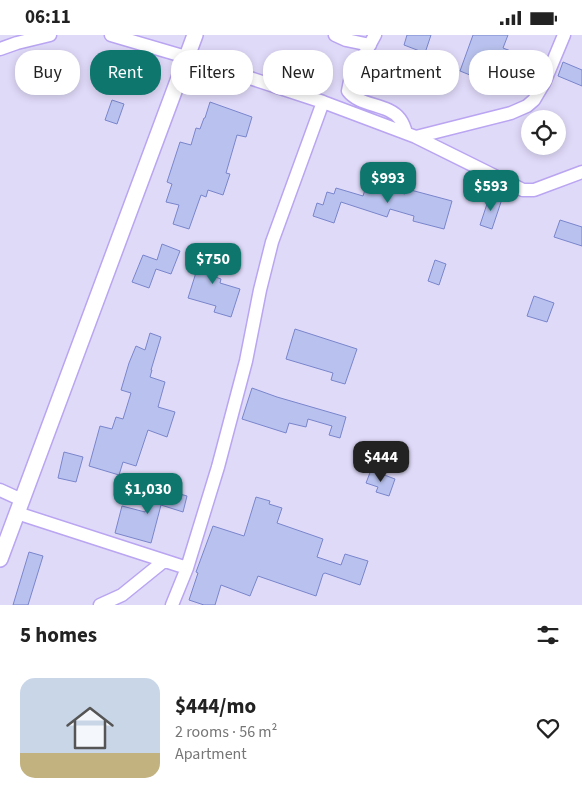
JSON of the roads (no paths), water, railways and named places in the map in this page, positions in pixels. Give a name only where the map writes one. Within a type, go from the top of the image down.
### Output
[{"type":"street","points":[[0,49],[50,35]]},
{"type":"street","points":[[111,35],[171,53]]},
{"type":"street","points":[[335,35],[346,40],[372,40],[350,81],[348,91],[354,97],[394,113],[411,135]]},
{"type":"street","points":[[411,135],[511,113],[527,106],[540,92],[564,35]]},
{"type":"street","points":[[188,50],[193,37]]},
{"type":"street","points":[[253,79],[323,102],[411,135],[523,190],[534,190],[582,172]]},
{"type":"street","points":[[0,559],[172,95]]},
{"type":"street","points":[[172,605],[187,568],[218,467],[246,361],[272,242],[323,102]]},
{"type":"street","points":[[0,490],[20,506],[187,568]]},
{"type":"street","points":[[100,605],[121,600],[164,561]]}]
